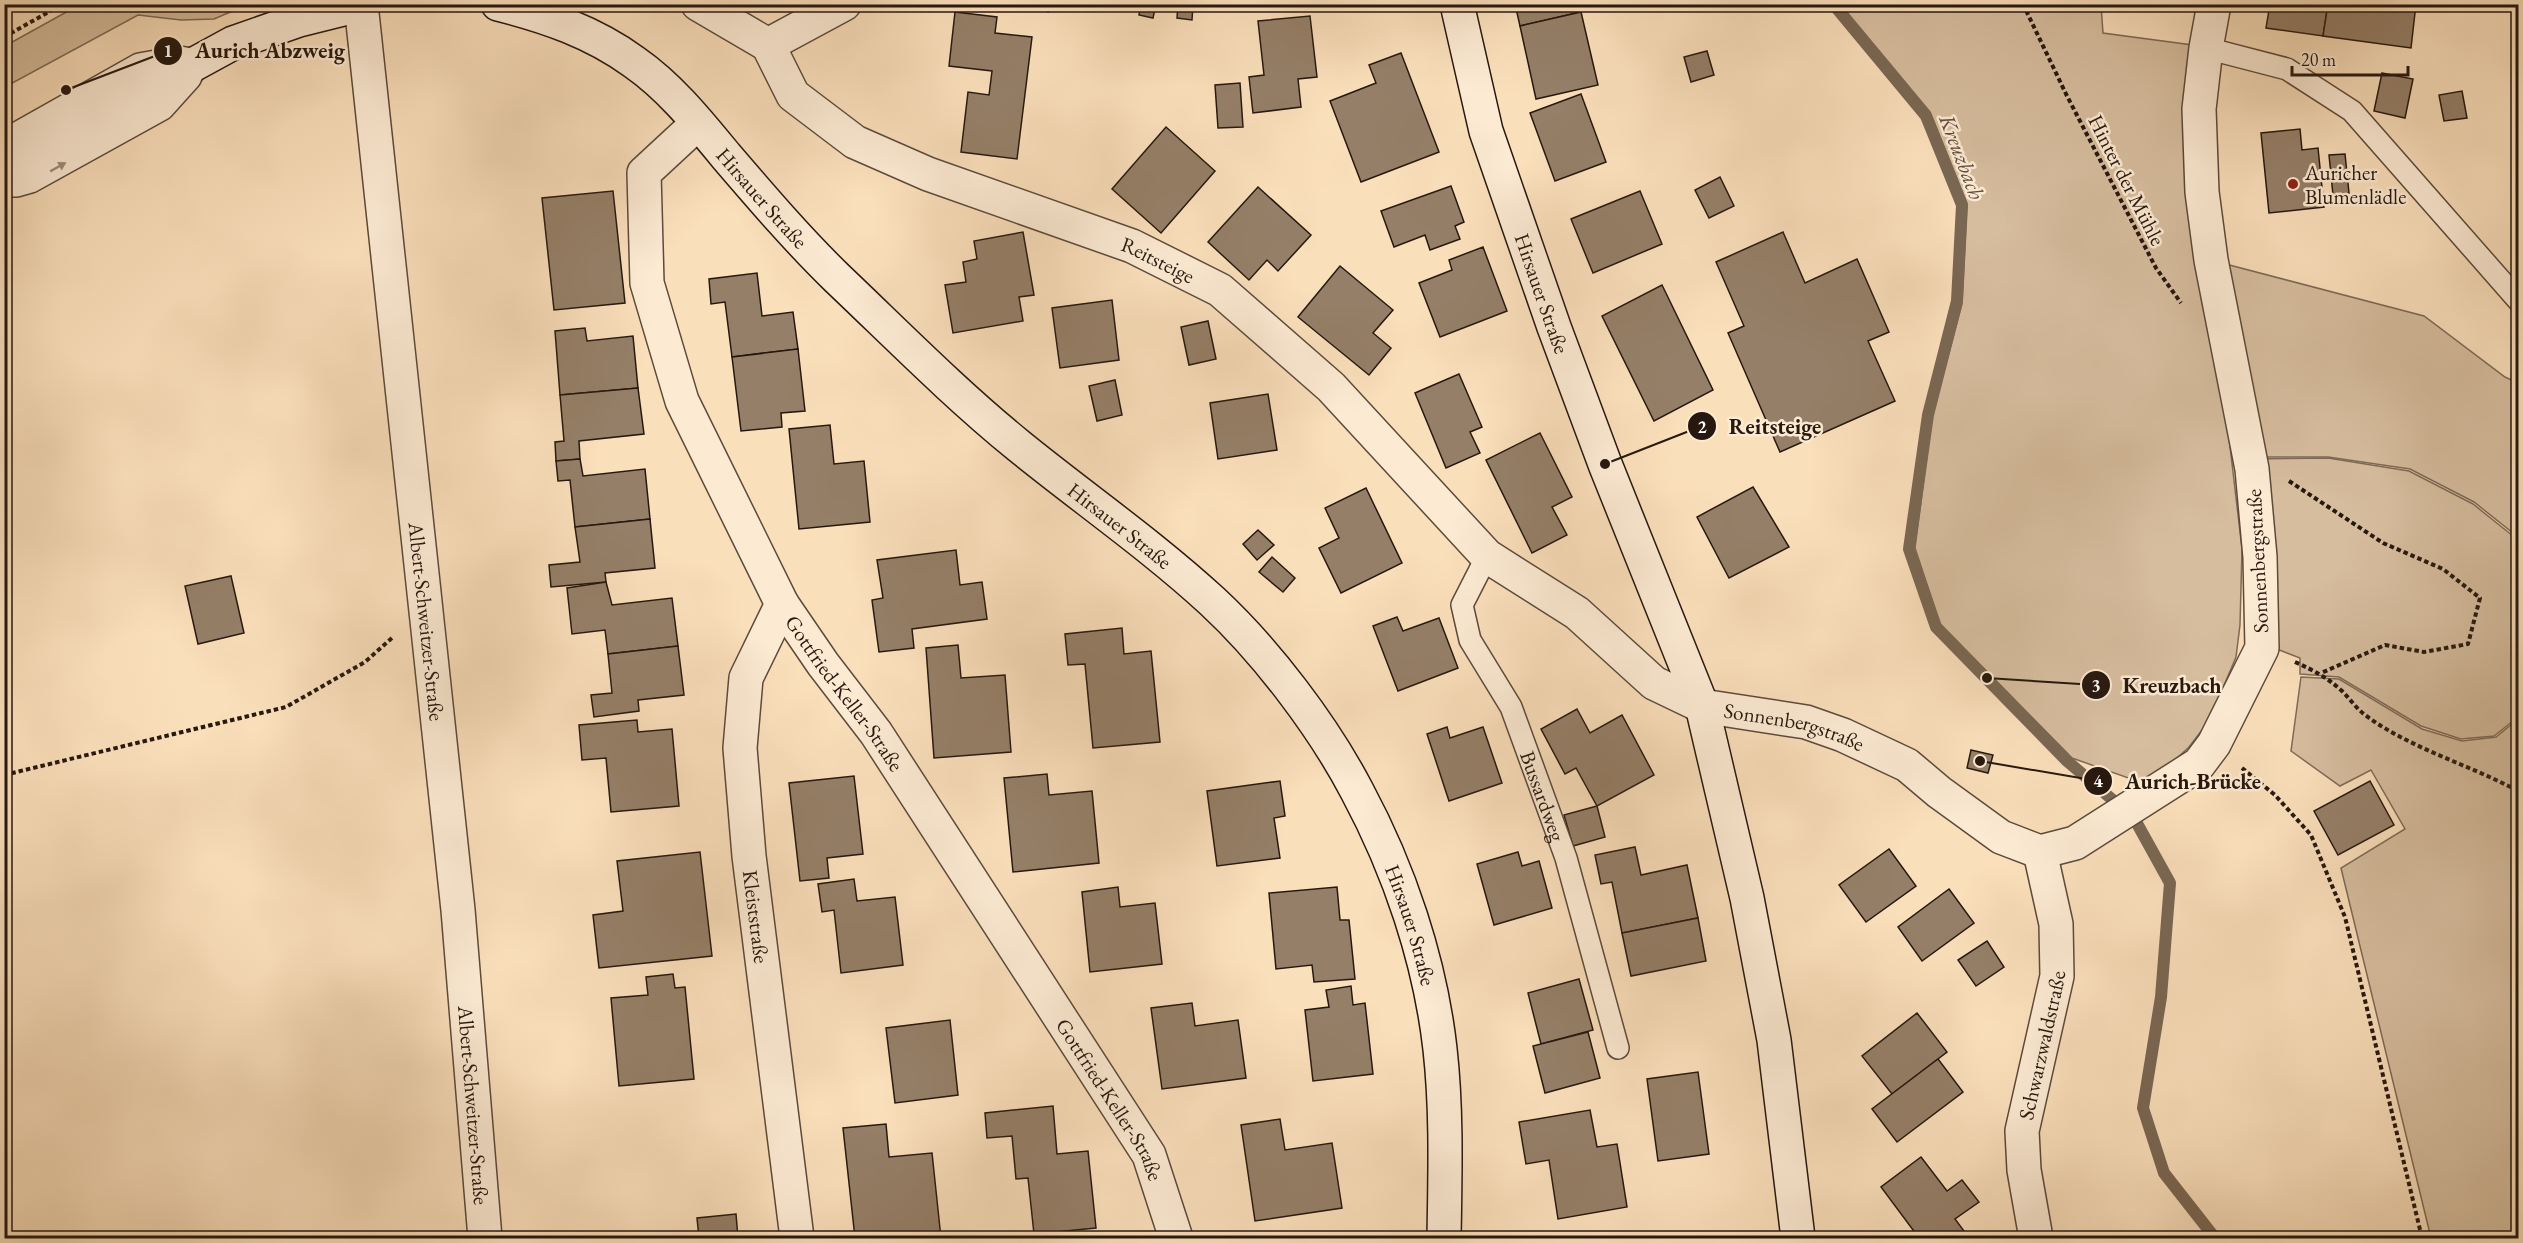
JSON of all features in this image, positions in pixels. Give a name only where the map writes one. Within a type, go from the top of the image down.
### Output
[{"type":"street","name":"Hirsauer Straße","points":[[498,4],[564,14],[637,64],[668,91],[698,123],[809,251],[950,386],[1016,445],[1167,562],[1214,603],[1248,638],[1297,699],[1357,790],[1411,917],[1430,992],[1440,1048],[1443,1094],[1444,1239]]},
{"type":"street","points":[[698,4],[768,45],[844,4]]},
{"type":"street","name":"Hirsauer Straße","points":[[1457,4],[1486,131],[1554,327],[1605,464],[1702,705],[1747,898],[1774,1040],[1798,1239]]},
{"type":"street","name":"Sonnenbergstraße","points":[[1702,705],[1806,722],[1843,735],[1907,765],[1938,792],[2001,837],[2040,852],[2075,843],[2199,764],[2214,744],[2262,648],[2260,557],[2252,469],[2211,260],[2202,192],[2199,109],[2214,4]]},
{"type":"street","points":[[4,168],[199,60],[250,36],[299,20],[362,5]]},
{"type":"street","name":"Albert-Schweitzer-Straße","points":[[362,5],[400,358],[424,610],[458,910],[485,1239]]},
{"type":"street","name":"Reitsteige","points":[[768,45],[793,96],[855,142],[928,174],[1132,246],[1220,290],[1331,387],[1487,556],[1577,613],[1654,683],[1702,705]]},
{"type":"street","name":"Gottfried-Keller-Straße","points":[[698,123],[645,173],[647,282],[682,401],[782,604],[823,664],[876,734],[1149,1155],[1176,1239]]},
{"type":"street","name":"Kleiststraße","points":[[782,604],[746,678],[740,748],[753,891],[797,1239]]},
{"type":"street","name":"Schwarzwaldstraße","points":[[2036,1239],[2024,1170],[2022,1131],[2057,976],[2056,924],[2040,852]]},
{"type":"lane","points":[[2206,48],[2287,69],[2352,111],[2518,300]]},
{"type":"lane","points":[[4,140],[139,64],[178,57],[199,60],[190,79],[163,109],[31,182],[17,186],[4,186]]},
{"type":"lane","name":"Bussardweg","points":[[1487,556],[1462,605],[1470,640],[1511,707],[1566,858],[1618,1048]]},
{"type":"path","points":[[4,37],[63,4]]},
{"type":"path","name":"Hinter der Mühle","points":[[2023,4],[2066,94],[2156,268],[2182,305]]},
{"type":"path","points":[[2252,469],[2286,479],[2383,543],[2443,569],[2480,598],[2468,644],[2424,652],[2385,645],[2320,673]]},
{"type":"path","points":[[4,775],[286,707],[365,662],[424,610]]},
{"type":"path","points":[[2290,660],[2320,673],[2342,690],[2363,714],[2406,740],[2487,774],[2518,791]]},
{"type":"path","points":[[2214,744],[2275,795],[2311,835],[2345,917],[2422,1239]]},
{"type":"shaded area","points":[[79,5],[247,5],[214,19],[181,20],[138,15],[5,87],[5,46]]},
{"type":"shaded area","points":[[1841,5],[2101,5],[2103,33],[2200,46],[2219,352],[2242,549],[2240,625],[2236,657],[2209,721],[2189,747],[2148,785],[2072,758],[1940,624],[1915,548],[1932,417],[1962,304],[1967,204],[1930,112]]},
{"type":"shaded area","points":[[2214,261],[2424,316],[2505,377],[2518,383],[2518,537],[2474,502],[2410,469],[2328,457],[2252,457]]},
{"type":"shaded area","points":[[2328,458],[2409,471],[2473,504],[2518,540],[2518,717],[2494,736],[2461,739],[2421,726],[2339,677],[2300,674],[2300,658],[2269,646],[2253,459]]},
{"type":"shaded area","points":[[2301,677],[2339,679],[2422,729],[2462,741],[2496,737],[2518,719],[2518,1238],[2431,1238],[2341,868],[2405,829],[2371,770],[2340,786],[2291,751]]},
{"type":"building","points":[[1031,4],[1051,4],[1048,12]]},
{"type":"building","points":[[1141,4],[1156,4],[1153,18],[1139,15]]},
{"type":"building","points":[[1178,4],[1193,4],[1192,20],[1177,18]]},
{"type":"building","points":[[1515,4],[1579,4],[1581,12],[1520,26]]},
{"type":"building","points":[[2270,4],[2328,4],[2323,36],[2266,28]]},
{"type":"building","points":[[2328,4],[2416,4],[2411,48],[2323,36]]},
{"type":"building","points":[[955,12],[997,17],[995,33],[1032,37],[1017,159],[961,152],[968,92],[989,95],[992,71],[949,66]]},
{"type":"building","points":[[1581,12],[1598,85],[1536,99],[1520,26]]},
{"type":"building","points":[[1310,16],[1317,77],[1298,79],[1301,107],[1253,113],[1249,77],[1264,75],[1258,21]]},
{"type":"building","points":[[1707,51],[1714,75],[1691,82],[1684,57]]},
{"type":"building","points":[[1401,53],[1439,152],[1361,182],[1330,101],[1376,83],[1369,65]]},
{"type":"building","points":[[2382,73],[2413,79],[2405,118],[2374,111]]},
{"type":"building","points":[[1240,83],[1243,127],[1218,128],[1215,85]]},
{"type":"building","points":[[2462,91],[2467,118],[2444,121],[2439,95]]},
{"type":"building","points":[[1581,94],[1606,162],[1555,181],[1530,113]]},
{"type":"building","points":[[1166,127],[1215,171],[1161,233],[1112,189]]},
{"type":"building","points":[[2300,129],[2302,150],[2318,148],[2324,207],[2269,213],[2261,133]]},
{"type":"building","points":[[2345,154],[2349,193],[2333,195],[2329,155]]},
{"type":"building","points":[[1720,177],[1734,206],[1709,218],[1695,190]]},
{"type":"building","points":[[1451,186],[1464,222],[1455,226],[1460,239],[1430,250],[1425,235],[1394,247],[1381,211]]},
{"type":"building","points":[[1258,187],[1311,235],[1278,271],[1267,260],[1249,280],[1208,242]]},
{"type":"building","points":[[613,191],[625,303],[554,310],[542,198]]},
{"type":"building","points":[[1640,191],[1662,244],[1593,273],[1571,219]]},
{"type":"building","points":[[1023,232],[1034,295],[1019,297],[1023,321],[953,333],[945,285],[966,282],[963,262],[977,259],[974,241]]},
{"type":"building","points":[[1783,232],[1805,283],[1857,259],[1889,332],[1868,341],[1895,401],[1780,452],[1728,333],[1744,326],[1716,262]]},
{"type":"building","points":[[1483,247],[1507,311],[1440,337],[1419,283],[1452,270],[1449,260]]},
{"type":"building","points":[[1340,266],[1393,310],[1373,333],[1391,348],[1369,375],[1298,317]]},
{"type":"building","points":[[757,273],[762,316],[793,312],[798,349],[732,357],[725,302],[711,304],[709,279]]},
{"type":"building","points":[[1662,285],[1713,390],[1654,421],[1602,316]]},
{"type":"building","points":[[1112,300],[1119,360],[1060,368],[1052,308]]},
{"type":"building","points":[[1208,321],[1216,359],[1189,365],[1181,327]]},
{"type":"building","points":[[585,328],[587,341],[633,336],[638,388],[560,395],[555,331]]},
{"type":"building","points":[[798,349],[805,411],[781,413],[782,427],[741,431],[732,357]]},
{"type":"building","points":[[1459,374],[1482,427],[1470,432],[1480,453],[1446,468],[1415,393]]},
{"type":"building","points":[[1115,380],[1122,415],[1097,421],[1089,386]]},
{"type":"building","points":[[638,388],[644,434],[579,441],[580,459],[556,461],[555,442],[564,441],[560,395]]},
{"type":"building","points":[[1268,394],[1277,450],[1218,459],[1210,403]]},
{"type":"building","points":[[830,425],[834,464],[864,461],[870,522],[799,529],[789,429]]},
{"type":"building","points":[[1540,433],[1572,497],[1552,507],[1567,535],[1532,553],[1486,460]]},
{"type":"building","points":[[580,459],[583,476],[645,469],[650,519],[575,527],[570,480],[558,481],[556,461]]},
{"type":"building","points":[[1753,487],[1789,547],[1729,578],[1697,517]]},
{"type":"building","points":[[1366,488],[1402,563],[1341,593],[1319,548],[1339,538],[1325,508]]},
{"type":"building","points":[[650,519],[655,568],[605,573],[606,582],[551,587],[549,565],[580,562],[575,527]]},
{"type":"building","points":[[1258,530],[1274,545],[1257,560],[1243,544]]},
{"type":"building","points":[[956,550],[960,585],[982,582],[987,619],[912,629],[914,648],[879,652],[872,600],[883,598],[877,560]]},
{"type":"building","points":[[1272,557],[1295,578],[1283,592],[1259,572]]},
{"type":"building","points":[[231,576],[244,633],[198,644],[185,586]]},
{"type":"building","points":[[606,582],[612,605],[672,598],[678,646],[608,654],[605,630],[572,634],[567,588]]},
{"type":"building","points":[[1397,617],[1403,631],[1439,618],[1458,668],[1398,691],[1373,626]]},
{"type":"building","points":[[1122,628],[1124,654],[1151,651],[1160,742],[1093,748],[1085,664],[1068,665],[1065,634]]},
{"type":"building","points":[[958,645],[961,678],[1005,675],[1011,752],[934,758],[926,648]]},
{"type":"building","points":[[678,646],[684,695],[638,700],[639,711],[594,717],[591,695],[612,693],[608,654]]},
{"type":"building","points":[[1577,709],[1590,733],[1622,715],[1654,775],[1597,806],[1576,768],[1565,774],[1541,729]]},
{"type":"building","points":[[637,720],[638,732],[672,729],[679,806],[611,812],[606,758],[582,760],[579,725]]},
{"type":"building","points":[[1447,727],[1450,738],[1483,727],[1502,783],[1449,801],[1427,734]]},
{"type":"building","points":[[1971,750],[1993,755],[1988,773],[1967,768]]},
{"type":"building","points":[[1047,774],[1049,795],[1092,791],[1099,863],[1013,872],[1004,778]]},
{"type":"building","points":[[854,776],[863,854],[827,858],[829,878],[800,881],[789,783]]},
{"type":"building","points":[[1280,781],[1285,816],[1274,818],[1280,858],[1217,866],[1207,791]]},
{"type":"building","points":[[2370,781],[2394,825],[2338,855],[2314,811]]},
{"type":"building","points":[[1597,806],[1605,837],[1573,846],[1564,815]]},
{"type":"building","points":[[1635,847],[1641,875],[1687,865],[1698,918],[1622,933],[1612,882],[1601,884],[1595,855]]},
{"type":"building","points":[[1889,849],[1916,886],[1866,922],[1839,885]]},
{"type":"building","points":[[700,852],[712,956],[599,968],[593,915],[623,911],[617,861]]},
{"type":"building","points":[[1518,852],[1522,866],[1539,861],[1552,908],[1494,925],[1477,864]]},
{"type":"building","points":[[854,879],[857,901],[895,897],[903,965],[841,973],[834,910],[822,912],[818,884]]},
{"type":"building","points":[[1118,887],[1120,907],[1155,903],[1162,964],[1090,972],[1082,892]]},
{"type":"building","points":[[1337,887],[1340,920],[1349,920],[1355,979],[1314,982],[1312,965],[1276,969],[1269,893]]},
{"type":"building","points":[[1949,889],[1974,923],[1922,961],[1898,927]]},
{"type":"building","points":[[1698,918],[1706,961],[1631,976],[1622,933]]},
{"type":"building","points":[[1987,941],[2004,967],[1976,986],[1958,960]]},
{"type":"building","points":[[673,974],[675,988],[685,987],[694,1079],[619,1086],[611,998],[648,995],[646,977]]},
{"type":"building","points":[[1579,979],[1593,1030],[1541,1044],[1528,993]]},
{"type":"building","points":[[1351,986],[1353,1005],[1365,1003],[1373,1074],[1313,1081],[1305,1010],[1329,1007],[1326,990]]},
{"type":"building","points":[[1192,1003],[1195,1026],[1238,1020],[1246,1078],[1162,1089],[1151,1008]]},
{"type":"building","points":[[1917,1013],[1947,1052],[1892,1094],[1862,1056]]},
{"type":"building","points":[[950,1020],[958,1095],[895,1103],[886,1028]]},
{"type":"building","points":[[1588,1032],[1600,1078],[1545,1093],[1533,1046]]},
{"type":"building","points":[[1938,1059],[1963,1092],[1897,1142],[1872,1109]]},
{"type":"building","points":[[1698,1072],[1709,1154],[1658,1161],[1647,1079]]},
{"type":"building","points":[[1053,1106],[1057,1154],[1088,1151],[1096,1228],[1034,1234],[1028,1178],[1016,1179],[1012,1136],[987,1138],[985,1113]]},
{"type":"building","points":[[1590,1110],[1597,1147],[1617,1144],[1627,1207],[1558,1219],[1549,1160],[1526,1164],[1519,1122]]},
{"type":"building","points":[[1280,1119],[1285,1150],[1332,1143],[1342,1208],[1255,1221],[1241,1125]]},
{"type":"building","points":[[886,1124],[889,1157],[932,1153],[941,1238],[855,1238],[843,1128]]},
{"type":"building","points":[[1921,1157],[1947,1191],[1962,1180],[1979,1202],[1955,1219],[1964,1231],[1953,1238],[1919,1238],[1881,1187]]},
{"type":"building","points":[[736,1214],[738,1238],[699,1238],[697,1218]]},
{"type":"waterway","name":"Kreuzbach","points":[[1833,4],[1926,116],[1962,205],[1957,301],[1928,415],[1909,549],[1936,627],[2067,761],[2134,818],[2170,883],[2161,997],[2143,1108],[2164,1173],[2215,1238]]},
{"type":"place","name":"Aurich Abzweig","points":[[66,90]]},
{"type":"place","name":"Auricher Blumenlädle","points":[[2293,184]]},
{"type":"place","name":"Reitsteige","points":[[1605,464]]},
{"type":"place","name":"Kreuzbach","points":[[1987,678]]},
{"type":"place","name":"Aurich-Brücke","points":[[1980,761]]}]
